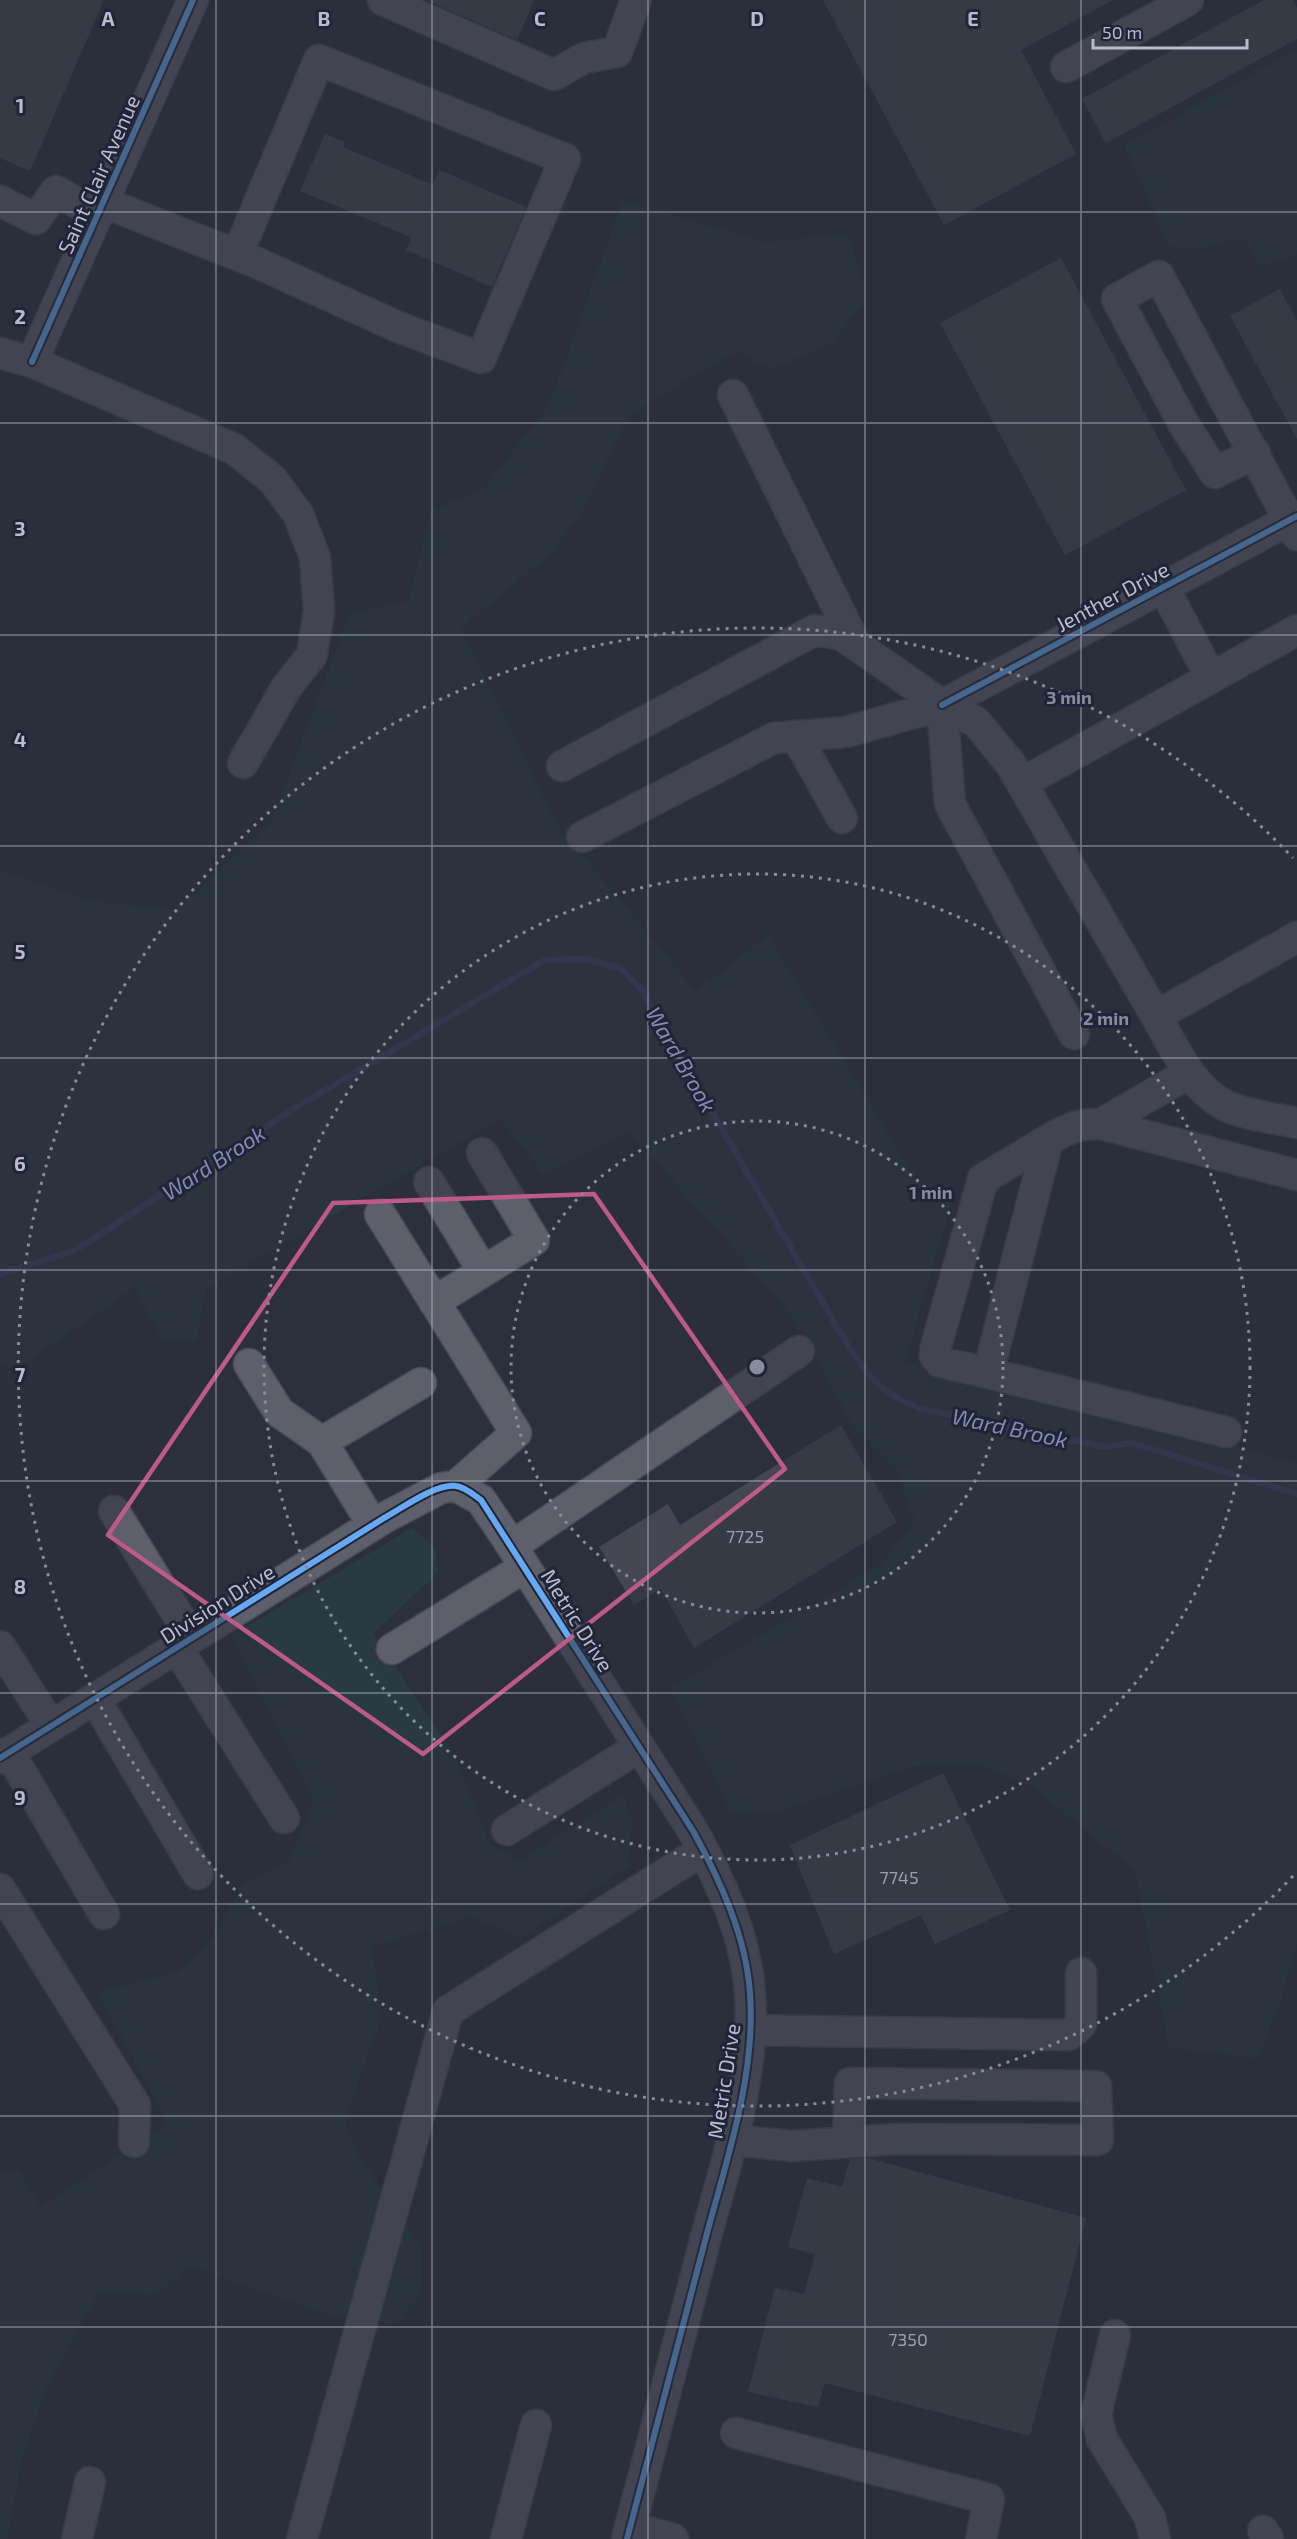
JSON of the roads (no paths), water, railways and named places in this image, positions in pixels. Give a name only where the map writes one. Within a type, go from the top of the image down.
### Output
[{"type":"street","name":"Saint Clair Avenue","points":[[32,362],[193,0]]},
{"type":"street","points":[[383,0],[554,75],[584,58],[617,52],[636,0]]},
{"type":"street","points":[[1066,67],[1188,0]]},
{"type":"street","points":[[0,201],[36,219],[56,190],[100,208],[237,255],[398,327],[481,358],[565,159],[319,60],[237,255]]},
{"type":"street","points":[[1255,453],[1215,473],[1183,423],[1117,299],[1159,276],[1294,524]]},
{"type":"street","points":[[0,352],[32,362],[234,449],[272,479],[298,514],[315,557],[320,611],[312,655],[286,688],[243,763]]},
{"type":"street","points":[[733,395],[856,645]]},
{"type":"street","name":"Jenther Drive","points":[[582,837],[774,738],[846,732],[942,705],[1164,588],[1294,524]]},
{"type":"street","points":[[1164,588],[1211,678]]},
{"type":"street","points":[[562,766],[815,630],[843,635],[942,705],[976,722],[1010,763],[1189,1072],[1208,1094],[1226,1106],[1297,1123]]},
{"type":"street","points":[[1022,783],[1297,630]]},
{"type":"street","points":[[942,705],[950,804],[1074,1034]]},
{"type":"street","points":[[796,736],[842,818]]},
{"type":"street","points":[[1156,1016],[1297,937]]},
{"type":"street","points":[[1101,1124],[1189,1072]]},
{"type":"street","points":[[1226,1432],[940,1362],[934,1356],[935,1350],[983,1179],[1068,1128],[1086,1123],[1101,1124],[1297,1175]]},
{"type":"street","points":[[987,1373],[1048,1140]]},
{"type":"street","points":[[434,1302],[534,1240],[482,1153]]},
{"type":"street","points":[[429,1182],[483,1272]]},
{"type":"street","points":[[380,1215],[516,1433],[456,1486]]},
{"type":"street","points":[[392,1648],[799,1351]]},
{"type":"street","points":[[249,1364],[279,1412],[322,1442],[373,1525]]},
{"type":"street","points":[[322,1442],[421,1383]]},
{"type":"street","name":"Division Drive","points":[[5,1755],[373,1525],[441,1488],[456,1486]]},
{"type":"street","name":"Metric Drive","points":[[456,1486],[481,1500],[703,1850],[714,1869],[738,1933],[750,1991],[750,2043],[732,2140],[629,2533]]},
{"type":"street","points":[[114,1511],[184,1643],[284,1818]]},
{"type":"street","points":[[0,1646],[51,1726]]},
{"type":"street","points":[[94,1699],[198,1874]]},
{"type":"street","points":[[507,1830],[639,1747]]},
{"type":"street","points":[[5,1755],[104,1914]]},
{"type":"street","points":[[302,2539],[448,2011],[703,1850]]},
{"type":"street","points":[[0,1889],[135,2105],[134,2142]]},
{"type":"street","points":[[750,2030],[1069,2035],[1081,2024],[1081,1973]]},
{"type":"street","points":[[732,2140],[792,2146],[896,2139],[1098,2140],[1096,2086],[850,2083],[848,2142]]},
{"type":"street","points":[[1115,2335],[1096,2415],[1102,2439],[1150,2518],[1155,2539]]},
{"type":"street","points":[[506,2539],[537,2425]]},
{"type":"street","points":[[736,2433],[989,2499],[981,2539]]},
{"type":"street","points":[[76,2539],[90,2482]]},
{"type":"street","points":[[629,2533],[673,2539]]},
{"type":"waterway","name":"Ward Brook","points":[[0,1274],[74,1251],[292,1110],[545,960],[586,959],[620,968],[640,988],[848,1346],[864,1369],[888,1392],[923,1409],[1105,1447],[1132,1443],[1297,1494]]}]
